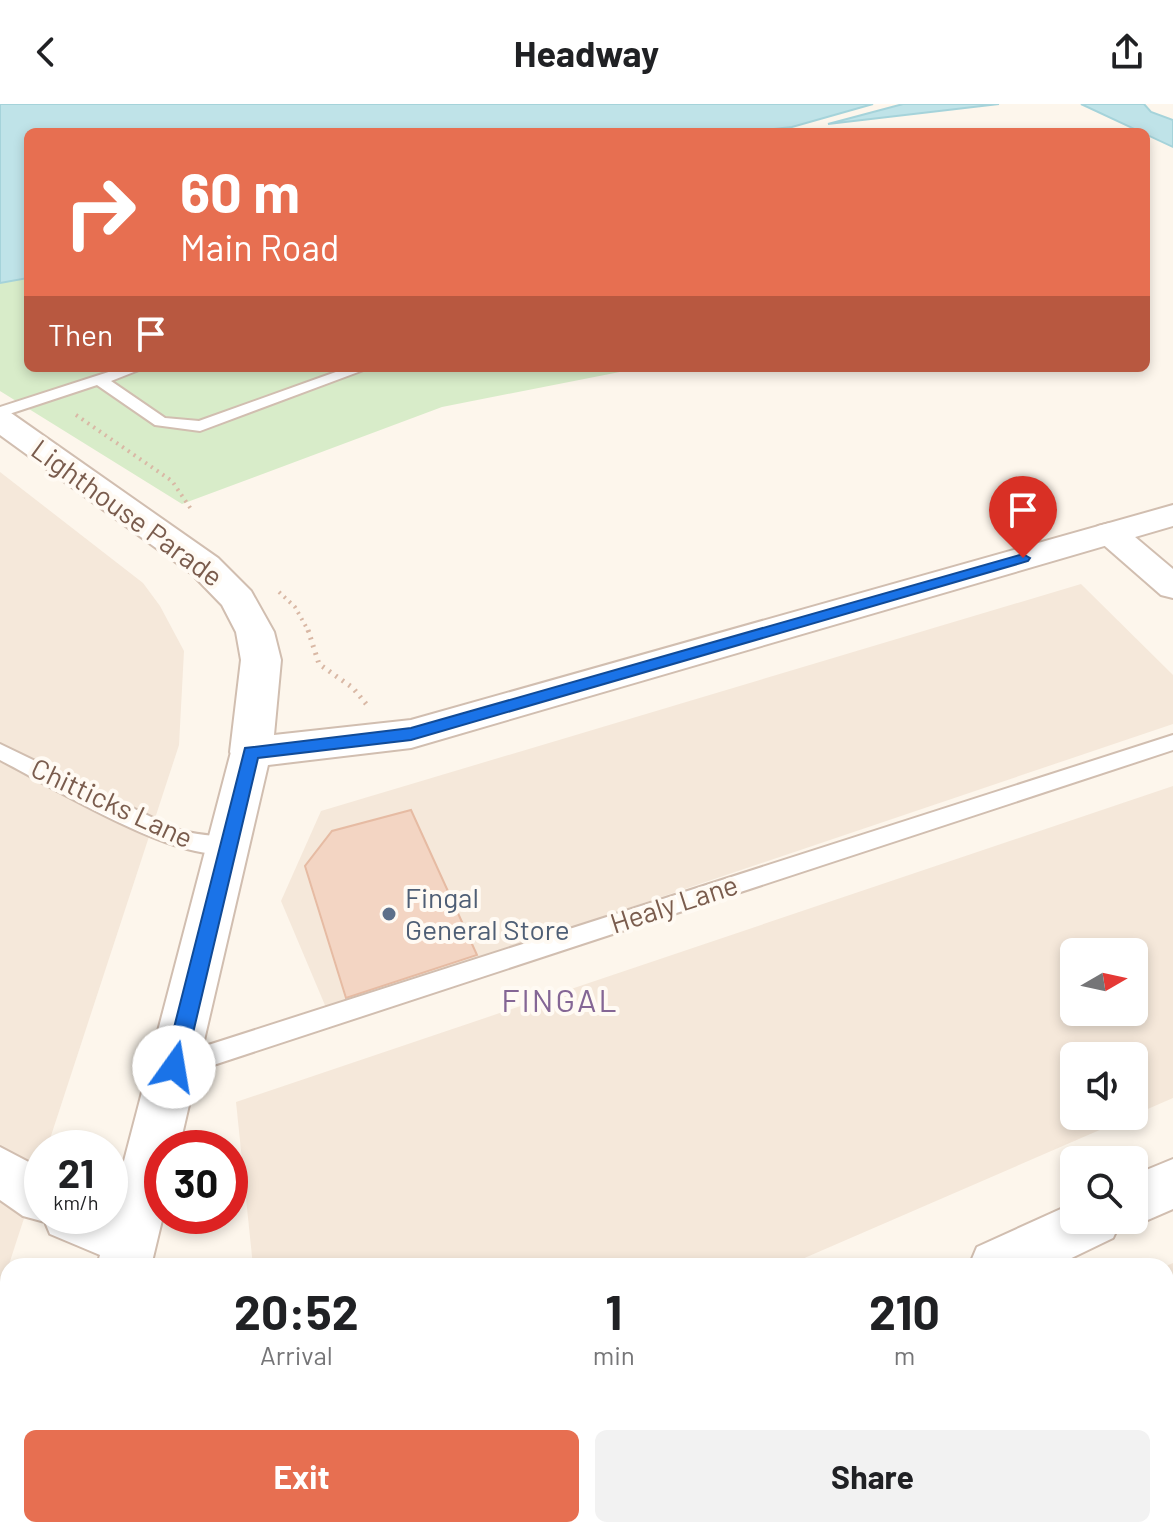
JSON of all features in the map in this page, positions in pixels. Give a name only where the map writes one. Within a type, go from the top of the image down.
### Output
[{"type":"street","name":"Lighthouse Parade","points":[[0,420],[205,566],[238,599],[255,632],[261,660],[251,752],[129,1247]]},
{"type":"street","points":[[251,752],[411,734],[1173,515]]},
{"type":"street","points":[[1110,533],[1173,587]]},
{"type":"street","points":[[0,1171],[24,1186]]},
{"type":"street","points":[[1148,1195],[1173,1183]]},
{"type":"street","points":[[107,1234],[129,1247]]},
{"type":"street","points":[[1013,1258],[1064,1234]]},
{"type":"lane","points":[[0,412],[125,372]]},
{"type":"lane","points":[[101,381],[161,422],[200,426],[350,372]]},
{"type":"lane","name":"Healy Lane","points":[[174,1067],[1173,742]]},
{"type":"lane","name":"Chitticks Lane","points":[[0,751],[168,835],[190,843],[226,846]]},
{"type":"shaded area","points":[[0,472],[143,583],[160,606],[184,651],[179,745],[53,1130],[24,1130],[24,1218],[11,1258],[0,1258]]},
{"type":"shaded area","points":[[1081,584],[1173,675],[1173,724],[327,1010],[281,901],[321,811]]},
{"type":"shaded area","points":[[1173,786],[1173,1098],[1148,1109],[1148,1042],[1060,1042],[1060,1130],[1100,1130],[804,1258],[252,1258],[248,1218],[248,1130],[239,1130],[236,1102]]},
{"type":"green space","points":[[24,279],[24,372],[620,372],[442,407],[182,504],[0,391],[0,283]]},
{"type":"water","points":[[0,104],[873,104],[783,128],[24,128],[24,279],[0,283]]},
{"type":"water","points":[[903,104],[999,104],[828,124]]},
{"type":"water","points":[[1081,104],[1144,104],[1151,112],[1173,120],[1173,147],[1150,136],[1150,128],[1132,128]]},
{"type":"building","name":"Fingal General Store","points":[[411,810],[477,955],[346,998],[305,866],[332,831]]},
{"type":"place","name":"Fingal General Store","points":[[389,914]]},
{"type":"district","name":"FINGAL","points":[[560,1001]]},
{"type":"route","points":[[174,1067],[251,752],[411,734],[1023,558]]}]
